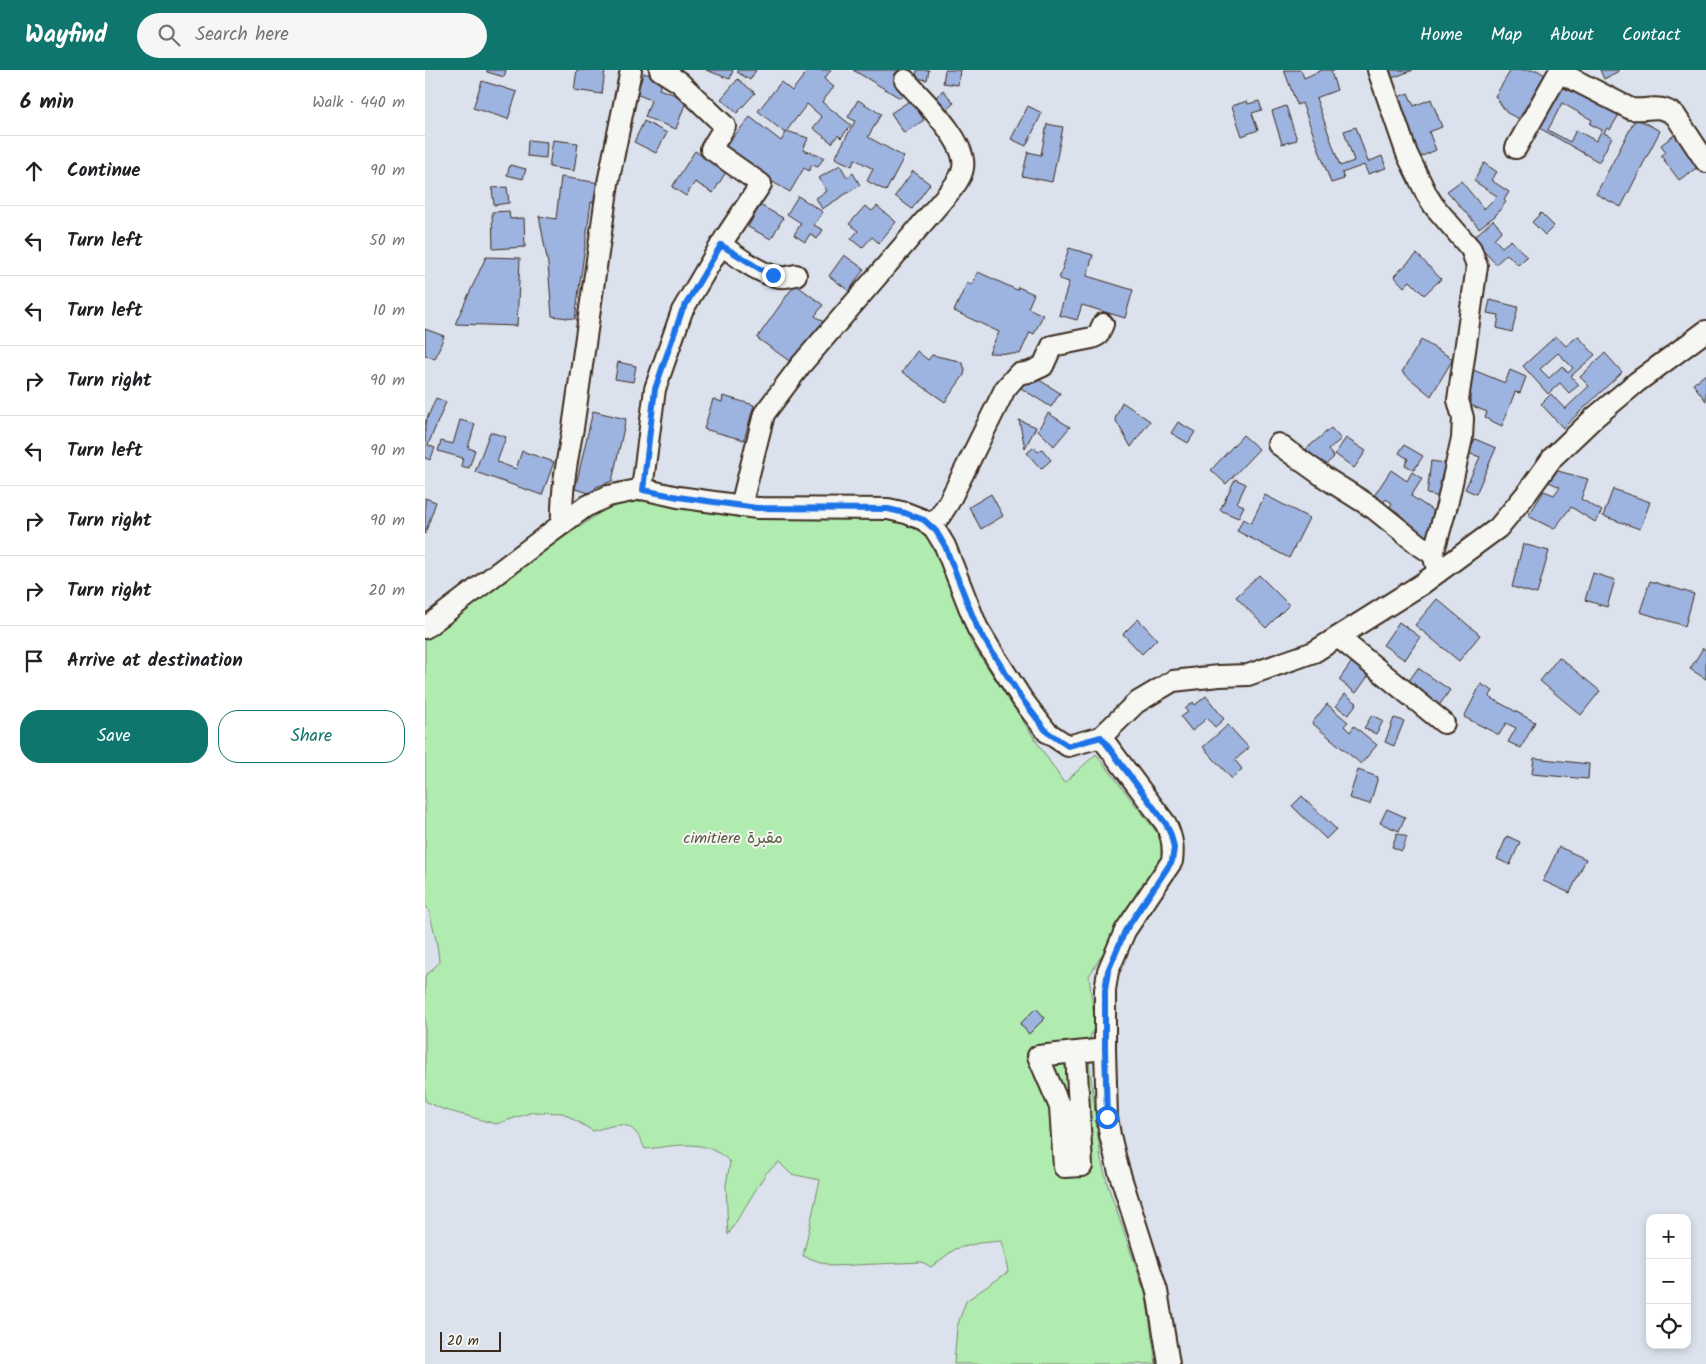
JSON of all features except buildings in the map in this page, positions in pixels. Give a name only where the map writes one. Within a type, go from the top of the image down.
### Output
[{"type":"street","points":[[562,524],[561,503],[566,464],[573,428],[608,183],[631,70]]},
{"type":"street","points":[[643,490],[655,389],[682,311],[721,245],[761,184],[711,149],[725,126],[679,82],[660,70]]},
{"type":"street","points":[[425,628],[585,507],[608,496],[643,490],[741,506],[803,510],[888,509],[924,520],[936,531],[945,546],[977,627],[1022,699],[1047,732],[1068,746],[1101,737],[1137,703],[1173,681],[1248,675],[1314,652],[1422,584],[1436,563],[1462,438],[1463,418],[1458,400],[1477,266],[1471,249],[1434,206],[1427,195],[1407,154],[1378,70]]},
{"type":"street","points":[[1516,148],[1559,72],[1631,109],[1658,108],[1670,111],[1675,115],[1706,162]]},
{"type":"street","points":[[741,506],[764,414],[800,366],[940,203],[963,169],[963,156],[956,139],[905,80]]},
{"type":"street","points":[[721,245],[773,275],[781,277],[796,275]]},
{"type":"street","points":[[930,526],[940,516],[949,502],[1005,389],[1018,374],[1030,372],[1043,366],[1052,346],[1092,338],[1098,335],[1103,324]]},
{"type":"street","points":[[1436,563],[1499,528],[1553,457],[1595,417],[1637,382],[1706,331]]},
{"type":"street","points":[[1278,444],[1327,480],[1373,508],[1419,545],[1436,563]]},
{"type":"street","points":[[1338,637],[1445,723]]},
{"type":"street","points":[[1101,737],[1166,824],[1174,848],[1172,861],[1125,931],[1108,971],[1105,990],[1105,1049],[1109,1135],[1157,1291],[1169,1364]]},
{"type":"street","points":[[1076,1052],[1082,1166],[1064,1167],[1060,1107],[1038,1056],[1076,1052],[1105,1049]]},
{"type":"green space","name":"cimitiere مقبرة","points":[[641,497],[893,517],[919,530],[929,539],[939,553],[970,641],[1064,783],[1096,754],[1158,834],[1161,841],[1161,857],[1089,976],[1095,1025],[1089,1040],[1089,1061],[1101,1160],[1108,1186],[1146,1296],[1156,1364],[954,1364],[957,1327],[966,1301],[1008,1272],[1002,1241],[979,1243],[955,1249],[931,1267],[922,1262],[832,1266],[803,1256],[820,1180],[791,1174],[779,1162],[766,1173],[728,1235],[726,1185],[730,1162],[711,1149],[701,1146],[679,1145],[645,1149],[635,1132],[625,1125],[611,1126],[593,1131],[563,1113],[533,1112],[496,1124],[442,1109],[425,1101],[425,976],[439,963],[433,928],[428,908],[425,906],[425,638],[485,591],[616,502]]},
{"type":"route","points":[[773,275],[721,245],[682,311],[655,389],[643,490],[757,508],[803,510],[888,509],[924,520],[936,531],[945,546],[977,627],[1022,699],[1047,732],[1068,746],[1101,737],[1155,809],[1166,824],[1171,835],[1174,848],[1172,861],[1125,931],[1108,971],[1105,990],[1107,1117]]}]
